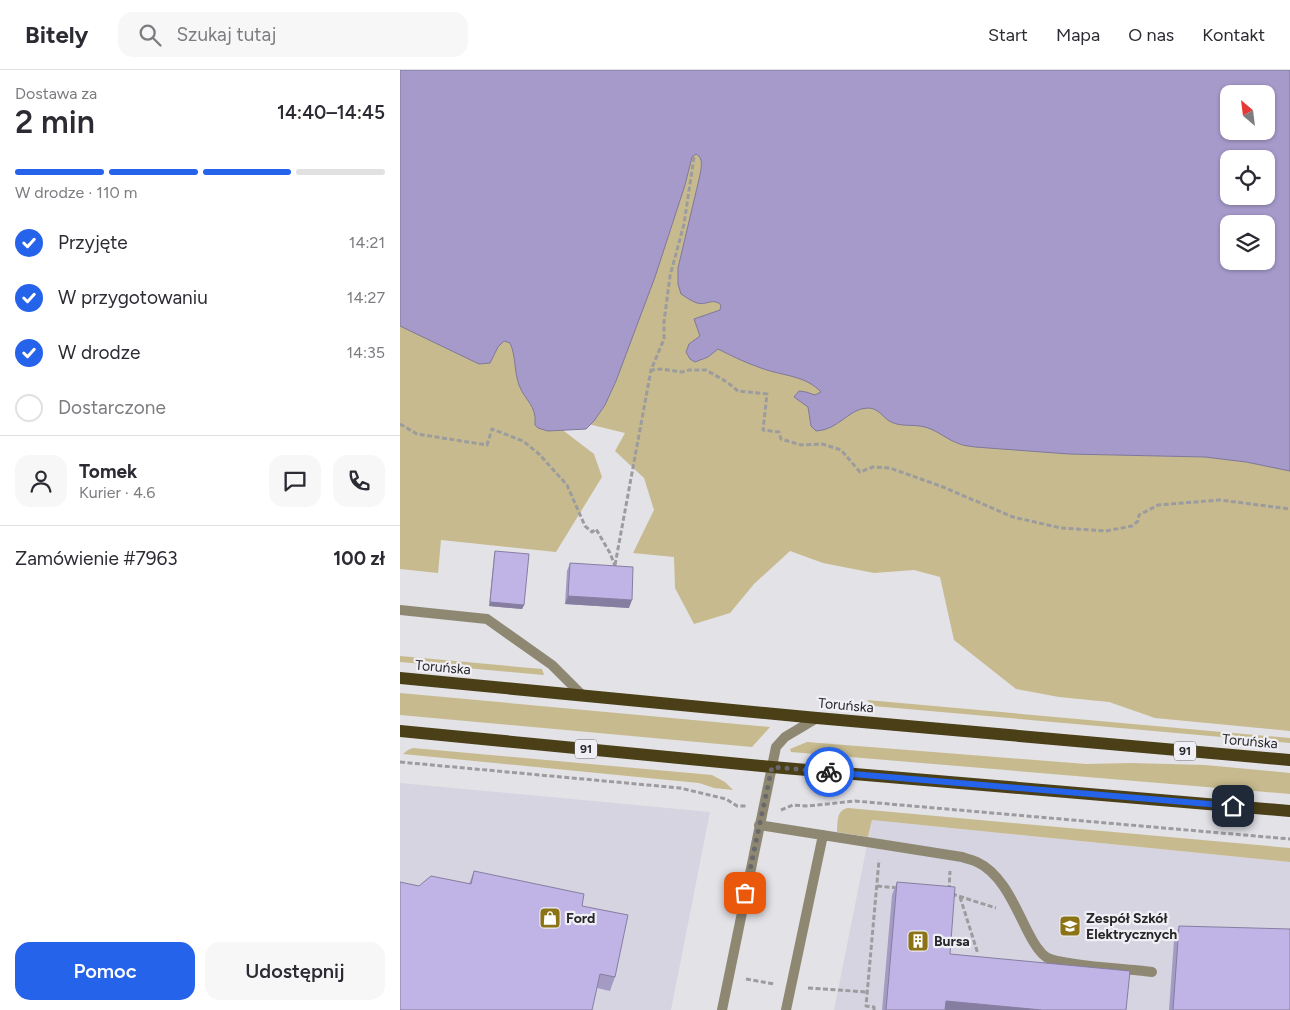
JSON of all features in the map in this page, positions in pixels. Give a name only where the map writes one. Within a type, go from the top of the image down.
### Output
[{"type":"main road","name":"Toruńska","points":[[400,678],[817,718],[1290,760]]},
{"type":"main road","name":"91","points":[[400,731],[772,767],[1290,811]]},
{"type":"street","points":[[400,610],[487,619],[552,665],[581,694]]},
{"type":"street","points":[[722,1010],[776,747],[785,737],[817,718]]},
{"type":"street","points":[[759,825],[881,844],[977,862],[998,879],[1032,940],[1046,957],[1061,962],[1152,972]]},
{"type":"street","points":[[786,1010],[823,835]]},
{"type":"path","points":[[400,424],[416,434],[487,445],[492,429],[523,441],[539,454],[567,485],[585,526],[592,532],[596,529],[615,566],[651,370],[664,339],[664,322],[670,276],[684,224],[694,157]]},
{"type":"path","points":[[651,370],[662,369],[682,372],[706,370],[738,391],[767,394],[763,430],[779,432],[781,439],[801,445],[822,444],[841,450],[860,472],[873,467],[890,468],[944,487],[1013,517],[1061,528],[1106,531],[1132,526],[1138,521],[1139,516],[1158,506],[1220,500],[1290,509]]},
{"type":"path","points":[[400,762],[680,788],[726,799],[737,806],[744,806]]},
{"type":"path","points":[[778,809],[782,810],[793,805],[808,806],[855,801],[1290,839]]},
{"type":"path","points":[[874,1010],[874,1006],[866,1006],[881,844]]},
{"type":"path","points":[[877,886],[903,888]]},
{"type":"path","points":[[947,893],[1019,914]]},
{"type":"path","points":[[959,896],[978,954]]},
{"type":"shaded area","points":[[400,70],[1290,70],[1290,731],[1155,718],[1109,702],[1059,697],[1016,689],[954,640],[940,577],[914,570],[874,573],[823,563],[790,551],[754,584],[730,613],[694,624],[675,588],[674,557],[633,553],[654,510],[644,478],[615,451],[625,433],[539,412],[594,454],[602,477],[556,552],[441,540],[438,573],[400,569]]},
{"type":"shaded area","points":[[400,70],[1290,70],[1290,471],[1246,462],[1205,457],[1069,454],[967,446],[925,427],[895,424],[872,408],[855,411],[831,427],[816,431],[811,426],[808,407],[794,397],[799,391],[815,395],[821,392],[815,386],[801,379],[755,366],[718,349],[708,357],[695,362],[690,359],[686,352],[689,344],[700,336],[694,319],[720,310],[721,305],[715,302],[697,303],[681,294],[678,284],[678,268],[701,169],[700,158],[696,154],[692,157],[685,185],[655,277],[616,381],[605,405],[586,429],[548,431],[535,425],[532,408],[519,385],[510,343],[504,341],[498,347],[490,363],[479,364],[400,326]]},
{"type":"shaded area","points":[[400,656],[542,669],[544,675],[400,662]]},
{"type":"shaded area","points":[[400,693],[770,727],[752,747],[400,715]]},
{"type":"shaded area","points":[[867,700],[1290,738],[1290,743],[873,706]]},
{"type":"shaded area","points":[[807,742],[1086,764],[1205,765],[1290,773],[1290,794],[791,752],[790,749]]},
{"type":"shaded area","points":[[413,748],[712,775],[725,782],[733,790],[714,788],[699,783],[403,754]]},
{"type":"shaded area","points":[[400,783],[710,812],[671,1010],[400,1010]]},
{"type":"shaded area","points":[[848,808],[1290,848],[1290,862],[872,820],[868,837],[837,832],[841,811]]},
{"type":"shaded area","name":"Zespół Szkół Elektrycznych","points":[[872,820],[1290,862],[1290,1010],[834,1010]]},
{"type":"building","points":[[495,551],[529,554],[524,605],[490,602]]},
{"type":"building","points":[[570,563],[633,567],[632,600],[568,596]]},
{"type":"building","points":[[474,871],[584,894],[582,906],[628,915],[615,977],[600,974],[592,1010],[400,1010],[400,882],[419,886],[431,876],[471,884]]},
{"type":"building","points":[[897,882],[955,887],[950,954],[1130,971],[1126,1010],[1042,1010],[946,1001],[945,1010],[886,1010]]},
{"type":"building","points":[[1179,926],[1290,929],[1290,1010],[1173,1010]]},
{"type":"way so far","points":[[745,893],[772,767],[829,772]]},
{"type":"place","name":"Ford","points":[[550,918]]},
{"type":"place","name":"Zespół Szkół Elektrycznych","points":[[1070,926]]},
{"type":"place","name":"Bursa","points":[[918,941]]},
{"type":"route","points":[[829,772],[1233,806]]}]
